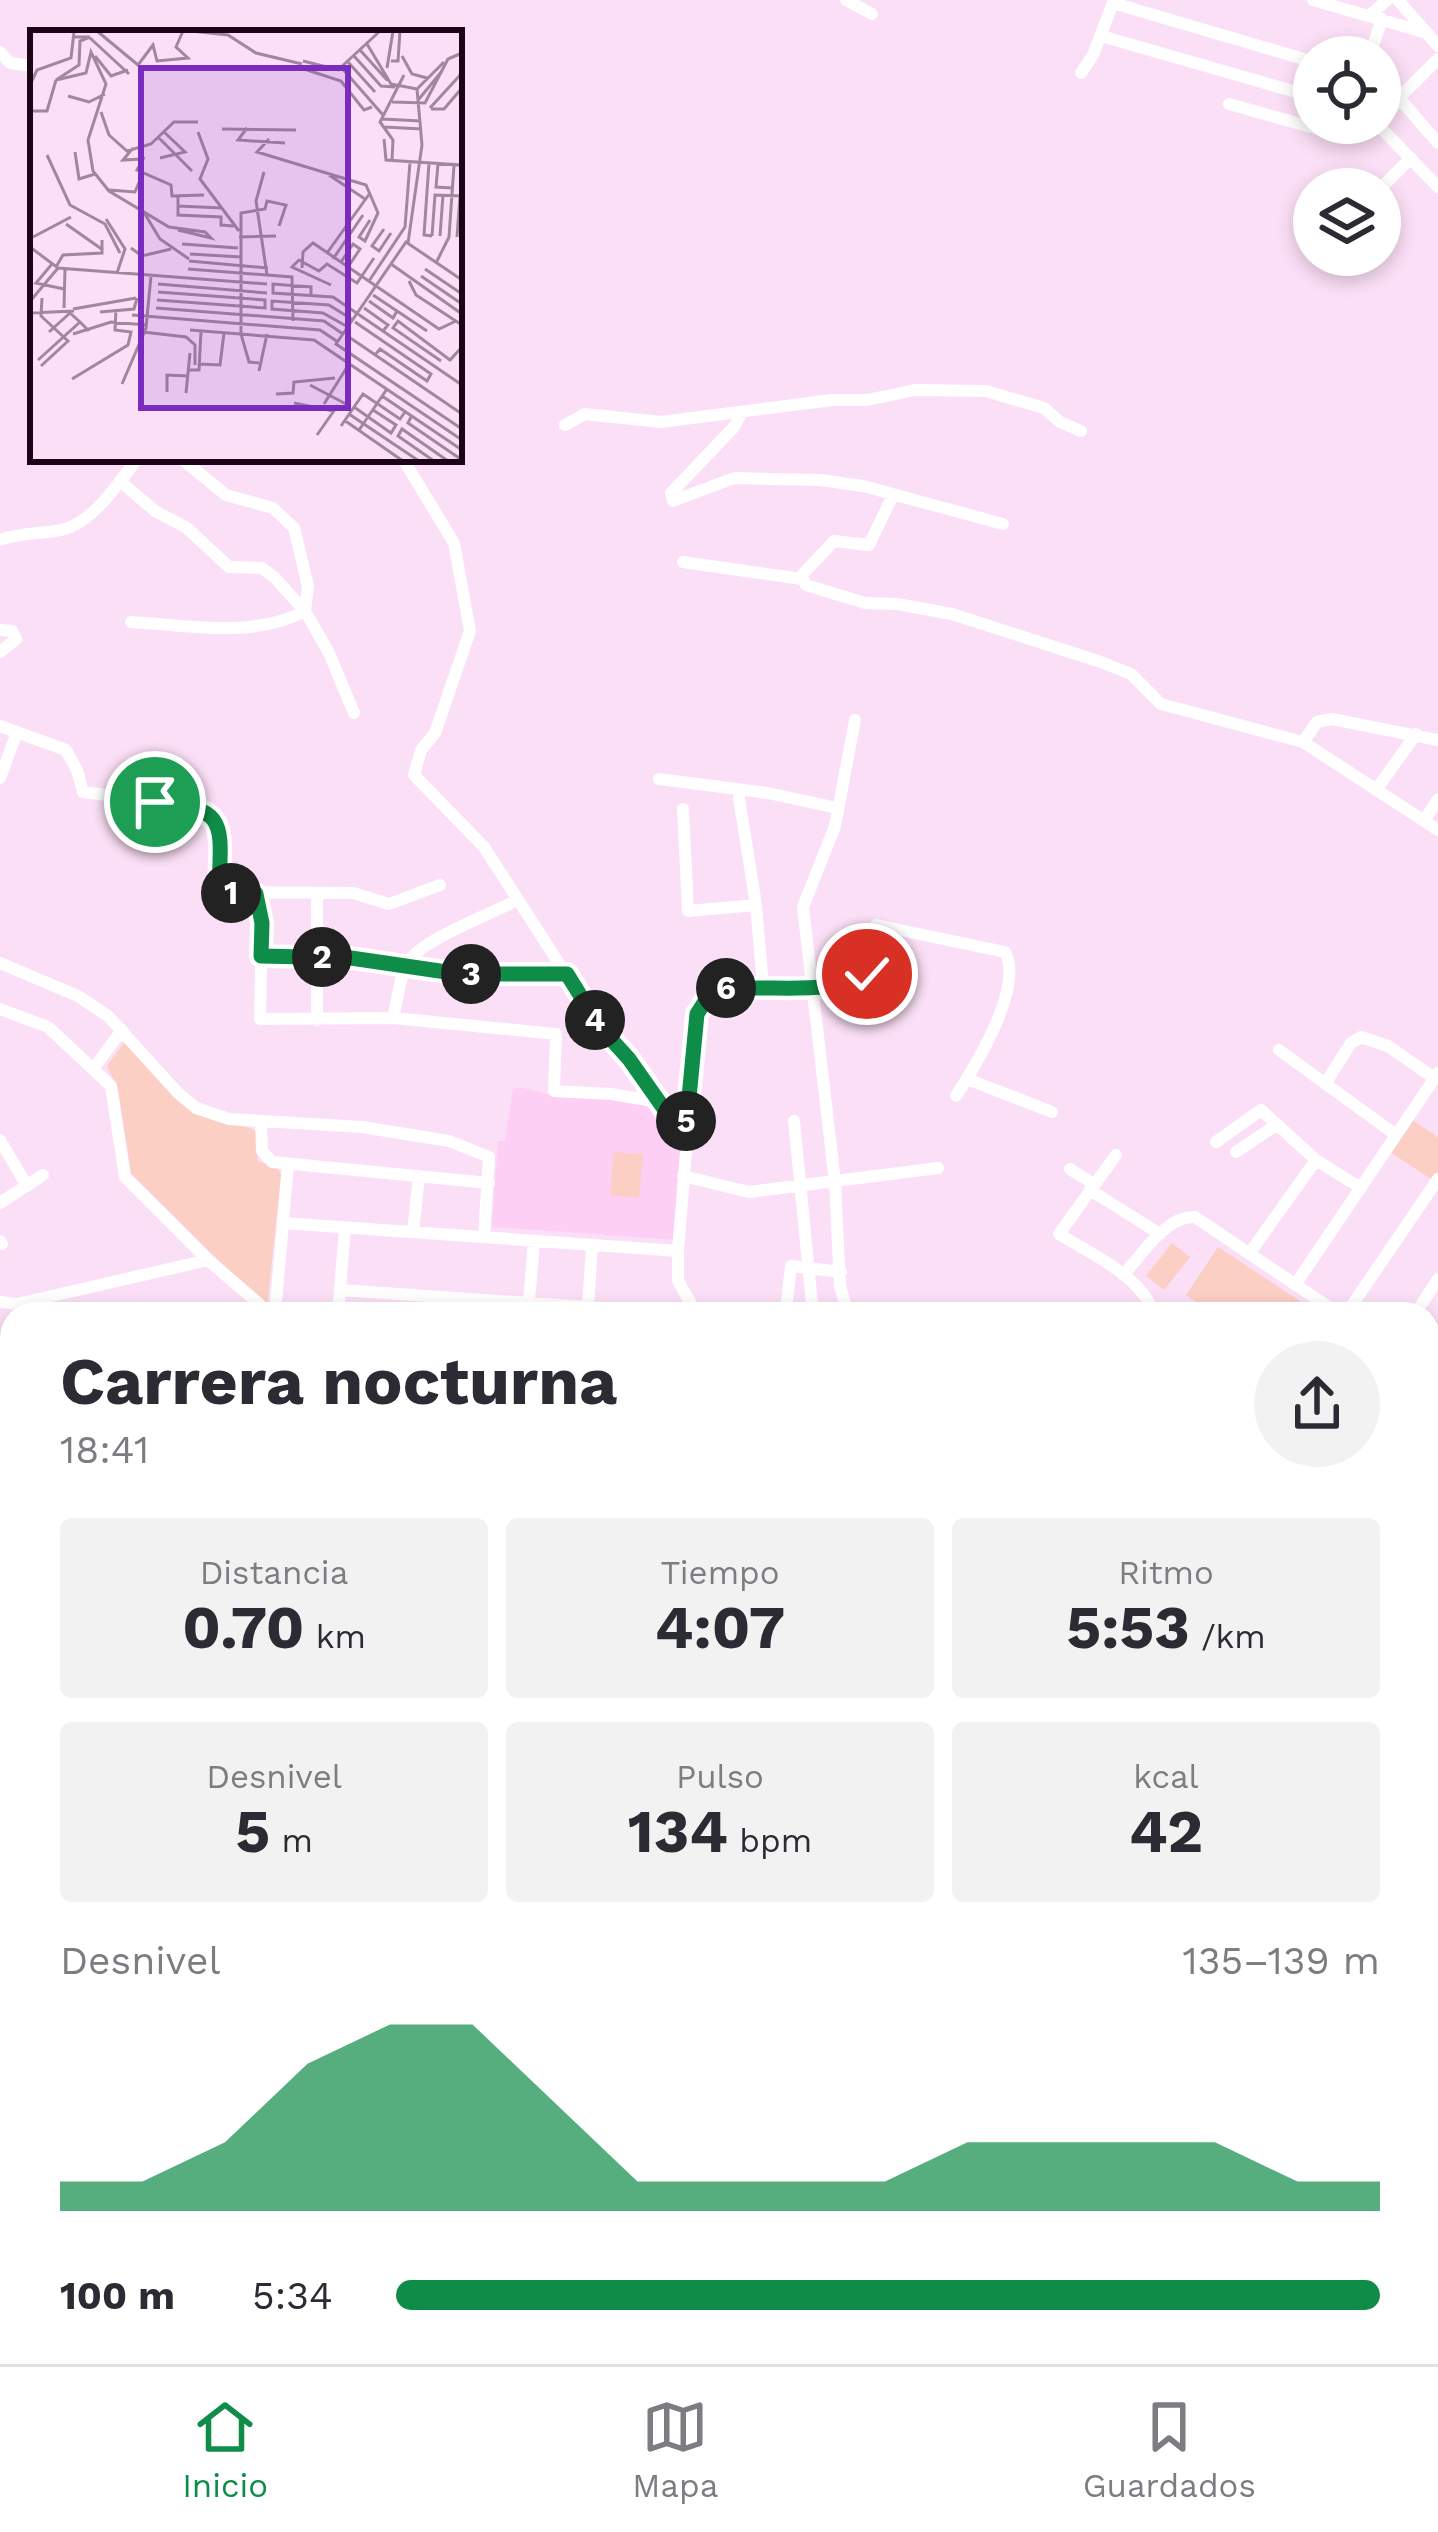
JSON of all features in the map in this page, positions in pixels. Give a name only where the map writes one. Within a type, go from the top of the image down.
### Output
[{"type":"street","points":[[846,0],[872,14]]},
{"type":"street","points":[[1313,0],[1427,33]]},
{"type":"street","points":[[1373,36],[1376,17],[1387,0]]},
{"type":"street","points":[[1398,0],[1438,46]]},
{"type":"street","points":[[1081,73],[1114,1],[1293,56]]},
{"type":"street","points":[[1101,36],[1293,91]]},
{"type":"street","points":[[0,52],[10,63],[30,66]]},
{"type":"street","points":[[1401,96],[1438,59]]},
{"type":"street","points":[[1401,100],[1438,142]]},
{"type":"street","points":[[1229,104],[1293,122]]},
{"type":"street","points":[[1397,144],[1438,188]]},
{"type":"street","points":[[1401,168],[1411,158]]},
{"type":"street","points":[[565,425],[584,415],[661,422],[866,400],[915,390],[986,391],[1044,408],[1060,422],[1081,430]]},
{"type":"street","points":[[742,412],[734,427],[671,493],[673,501],[734,478],[820,480],[1003,524]]},
{"type":"street","points":[[0,540],[29,531],[68,528],[90,513],[135,462]]},
{"type":"street","points":[[186,462],[226,495],[273,508],[294,528],[308,586],[305,611]]},
{"type":"street","points":[[405,462],[454,543],[470,631],[435,733],[421,750],[413,772],[484,847],[600,1027],[686,1129]]},
{"type":"street","points":[[119,481],[155,511],[187,528],[229,566],[262,568],[305,611],[354,713]]},
{"type":"street","points":[[802,579],[834,541],[869,545],[893,495]]},
{"type":"street","points":[[683,562],[802,579],[806,585],[839,596],[952,614],[1098,661],[1130,674],[1161,704],[1303,742],[1438,830]]},
{"type":"street","points":[[131,622],[242,628],[286,621],[305,611]]},
{"type":"street","points":[[0,630],[12,631],[16,639],[0,652]]},
{"type":"street","points":[[1303,742],[1317,722],[1332,719],[1438,740]]},
{"type":"street","points":[[845,1302],[803,908],[836,826],[855,720]]},
{"type":"street","points":[[0,726],[66,750],[83,792],[185,805],[212,814],[220,845],[219,890],[317,896],[353,893],[389,904],[440,885]]},
{"type":"street","points":[[0,778],[17,732]]},
{"type":"street","points":[[1376,790],[1416,734]]},
{"type":"street","points":[[659,779],[837,808]]},
{"type":"street","points":[[739,798],[763,986]]},
{"type":"street","points":[[1424,820],[1438,799]]},
{"type":"street","points":[[683,809],[688,911],[756,905]]},
{"type":"street","points":[[256,894],[262,923],[260,1019],[394,1018],[556,1034],[554,1091],[659,1102]]},
{"type":"street","points":[[317,896],[317,1020]]},
{"type":"street","points":[[394,1018],[413,956],[461,926],[517,900]]},
{"type":"street","points":[[688,1302],[678,1281],[686,1129],[698,1006],[711,992],[814,986],[865,976],[870,931],[877,925],[1006,952],[1010,961],[991,1042],[956,1096]]},
{"type":"street","points":[[261,956],[407,964],[460,974],[567,974]]},
{"type":"street","points":[[0,963],[78,997],[108,1016],[196,1108],[229,1119],[362,1127],[449,1141],[477,1153],[484,1238]]},
{"type":"street","points":[[0,1009],[48,1027],[111,1086],[124,1177],[208,1260],[259,1302]]},
{"type":"street","points":[[93,1069],[122,1030]]},
{"type":"street","points":[[1295,1285],[1436,1075],[1388,1046],[1361,1037],[1351,1043],[1324,1084]]},
{"type":"street","points":[[1279,1050],[1396,1135]]},
{"type":"street","points":[[967,1079],[1052,1112]]},
{"type":"street","points":[[1216,1142],[1262,1110],[1316,1160],[1361,1188]]},
{"type":"street","points":[[794,1121],[812,1302]]},
{"type":"street","points":[[261,1122],[265,1156],[287,1166],[482,1182]]},
{"type":"street","points":[[1236,1151],[1276,1125]]},
{"type":"street","points":[[0,1140],[27,1186]]},
{"type":"street","points":[[1116,1155],[1059,1234],[1123,1275],[1149,1302]]},
{"type":"street","points":[[1250,1254],[1316,1160]]},
{"type":"street","points":[[274,1302],[287,1166]]},
{"type":"street","points":[[683,1176],[749,1192],[938,1168]]},
{"type":"street","points":[[1070,1169],[1160,1234]]},
{"type":"street","points":[[0,1203],[43,1175]]},
{"type":"street","points":[[413,1232],[419,1176]]},
{"type":"street","points":[[1351,1302],[1438,1179]]},
{"type":"street","points":[[1123,1275],[1160,1234],[1180,1218],[1195,1217],[1323,1302]]},
{"type":"street","points":[[283,1223],[678,1251]]},
{"type":"street","points":[[339,1302],[345,1228]]},
{"type":"street","points":[[529,1301],[534,1241]]},
{"type":"street","points":[[588,1302],[592,1245]]},
{"type":"street","points":[[26,1302],[208,1260]]},
{"type":"street","points":[[787,1302],[789,1267],[842,1272]]},
{"type":"street","points":[[340,1290],[541,1302]]},
{"type":"shaded area","points":[[125,1041],[193,1105],[220,1121],[256,1131],[258,1161],[281,1175],[268,1302],[261,1302],[131,1173],[118,1089],[107,1066]]},
{"type":"shaded area","points":[[519,1087],[550,1095],[655,1106],[681,1127],[677,1240],[492,1227],[498,1141],[505,1141],[513,1090]]},
{"type":"shaded area","points":[[1412,1120],[1438,1137],[1434,1181],[1390,1152]]},
{"type":"shaded area","points":[[614,1152],[643,1154],[639,1198],[610,1195]]},
{"type":"shaded area","points":[[1172,1243],[1190,1257],[1164,1290],[1146,1276]]},
{"type":"shaded area","points":[[1218,1247],[1301,1302],[1196,1302],[1186,1295]]},
{"type":"route","points":[[155,802],[185,805],[217,820],[219,890],[256,894],[262,923],[261,956],[351,958],[460,974],[567,974],[600,1027],[667,1113],[686,1129],[698,1006],[711,992],[814,986],[858,980],[867,974]]}]
